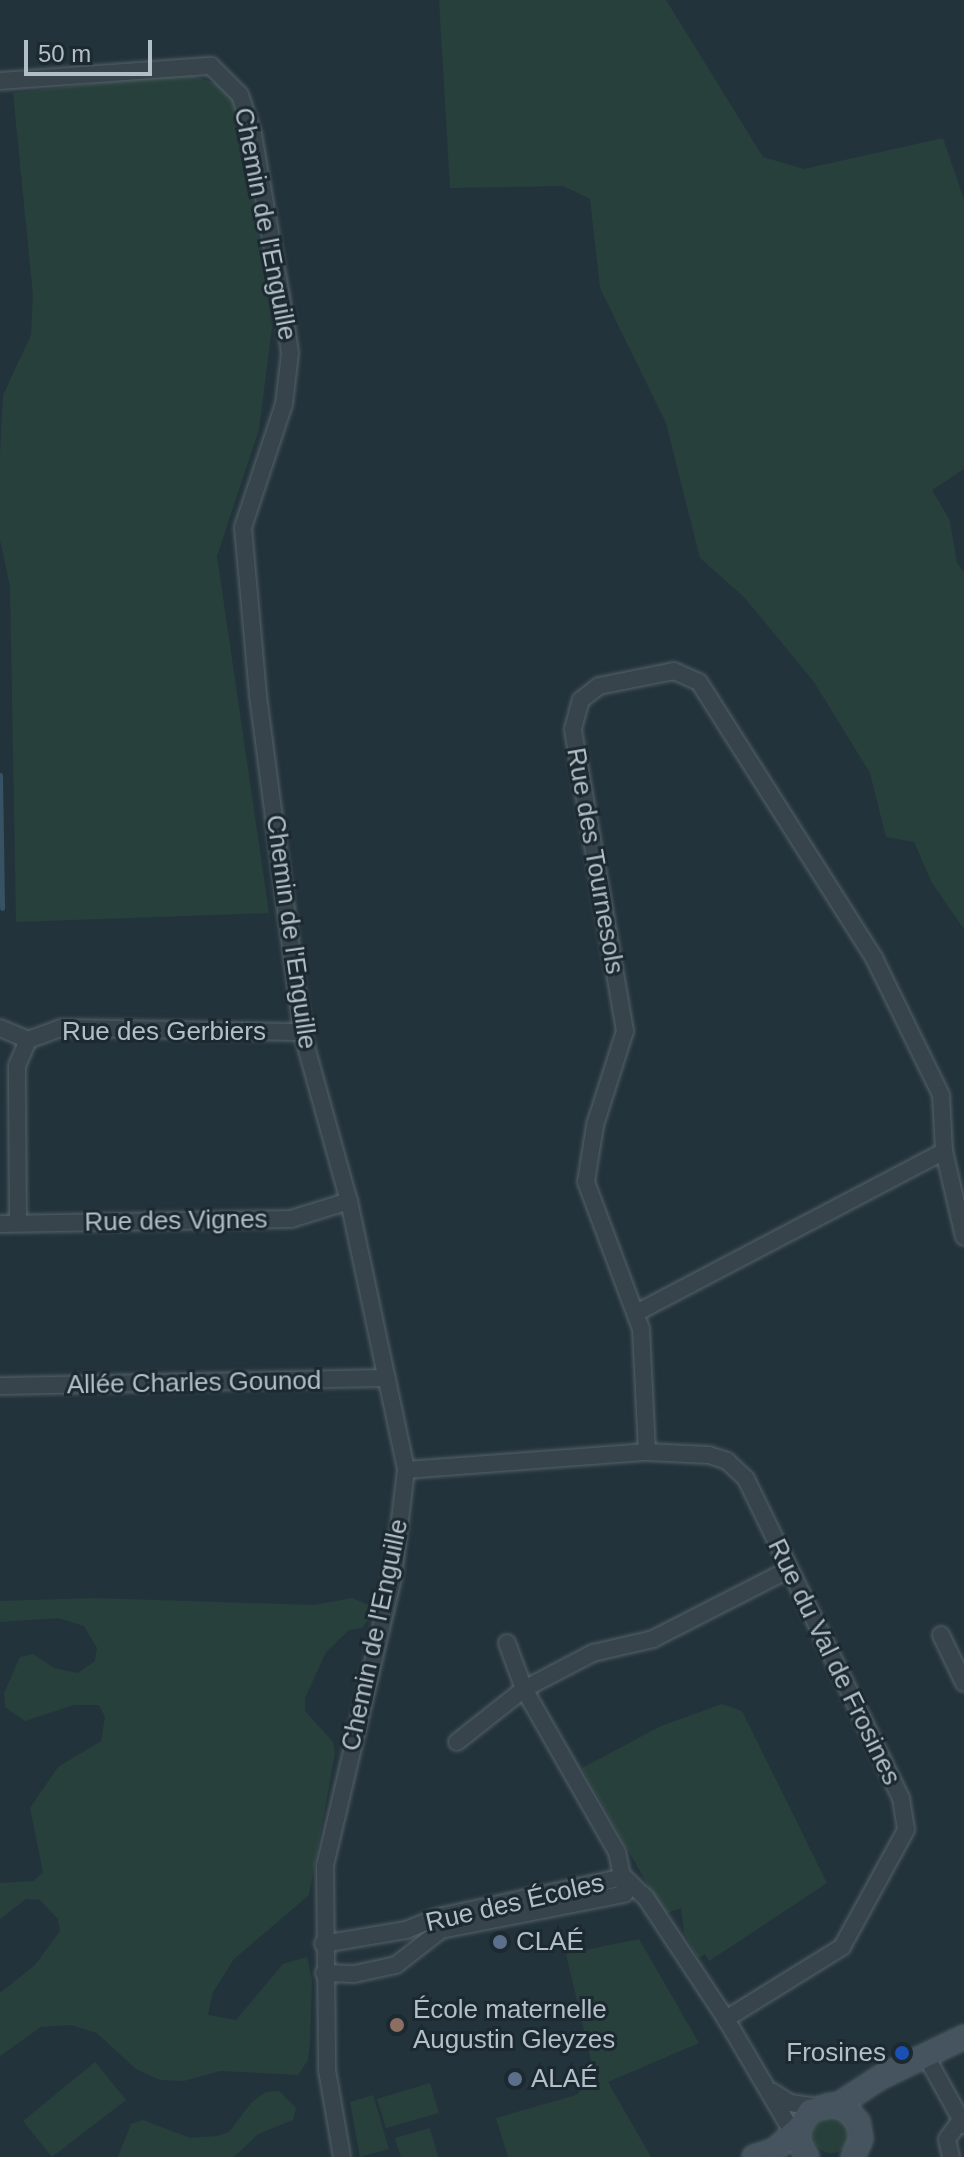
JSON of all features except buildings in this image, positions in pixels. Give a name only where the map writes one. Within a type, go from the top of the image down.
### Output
[{"type":"main road","points":[[754,2157],[800,2140],[828,2106],[964,2037]]},
{"type":"main road","points":[[853,2157],[870,2102],[894,2074]]},
{"type":"main road","points":[[828,2106],[853,2115],[861,2130]]},
{"type":"street","name":"Chemin de l'Enguille","points":[[0,81],[211,66],[240,95],[253,134],[290,353],[284,404],[243,527],[258,696],[302,1032],[349,1201],[406,1470],[393,1578],[332,1826],[323,1944],[327,2070],[342,2157]]},
{"type":"street","name":"Rue des Tournesols","points":[[636,1313],[586,1182],[595,1125],[625,1031],[573,729],[581,700],[599,686],[674,671],[699,682],[874,958],[941,1095],[944,1151],[964,1237]]},
{"type":"street","name":"Rue des Gerbiers","points":[[0,1028],[28,1040],[61,1028],[302,1032]]},
{"type":"street","name":"Rue des Gerbiers","points":[[18,1223],[17,1066],[28,1040]]},
{"type":"street","points":[[647,1452],[641,1329],[636,1313],[944,1151]]},
{"type":"street","name":"Rue des Vignes","points":[[0,1224],[291,1219],[349,1201]]},
{"type":"street","name":"Allée Charles Gounod","points":[[0,1386],[387,1378]]},
{"type":"street","name":"Rue du Val de Frosines","points":[[406,1470],[647,1452],[709,1455],[727,1461],[746,1479],[901,1798],[906,1830],[842,1947],[726,2019]]},
{"type":"street","points":[[457,1742],[524,1689],[593,1653],[653,1639],[788,1570]]},
{"type":"street","points":[[941,1635],[964,1683]]},
{"type":"street","points":[[507,1643],[524,1689],[617,1852],[624,1886],[646,1898],[657,1919],[726,2019],[800,2140]]},
{"type":"street","name":"Rue des Écoles","points":[[323,1944],[406,1930],[438,1917],[624,1886]]},
{"type":"street","name":"Rue des Écoles","points":[[324,1973],[354,1974],[396,1965],[441,1930],[624,1886]]},
{"type":"street","name":"Rue des Écoles","points":[[406,1930],[416,1948]]},
{"type":"street","points":[[927,2058],[963,2123],[947,2139],[951,2157]]},
{"type":"street","points":[[769,2089],[790,2103],[828,2106]]},
{"type":"green space","points":[[439,0],[666,0],[763,157],[804,169],[943,138],[964,200],[964,469],[932,490],[950,521],[957,563],[964,572],[964,929],[932,883],[914,842],[886,837],[870,773],[814,682],[744,597],[700,558],[666,423],[600,288],[590,199],[563,186],[450,188]]},
{"type":"green space","points":[[186,73],[217,84],[238,101],[272,327],[259,430],[217,556],[269,913],[16,922],[10,586],[0,540],[0,455],[3,395],[31,335],[33,295],[13,93]]},
{"type":"green space","points":[[93,1598],[314,1605],[352,1598],[369,1605],[369,1619],[362,1628],[349,1630],[326,1652],[305,1698],[305,1711],[333,1742],[335,1754],[309,1895],[234,1959],[213,1992],[208,2015],[236,2020],[283,1964],[307,1957],[312,1980],[310,2042],[308,2060],[298,2075],[220,2071],[184,2081],[160,2080],[136,2069],[97,2033],[71,2025],[41,2027],[0,2056],[0,1993],[35,1965],[60,1931],[58,1919],[40,1900],[26,1899],[0,1919],[0,1883],[34,1881],[43,1872],[30,1808],[58,1767],[101,1741],[105,1717],[99,1705],[74,1705],[25,1721],[5,1707],[4,1693],[20,1657],[33,1654],[54,1668],[78,1673],[95,1661],[97,1648],[84,1626],[59,1618],[0,1622],[0,1601]]},
{"type":"green space","points":[[722,1704],[742,1711],[827,1883],[709,1961],[705,1954],[698,1958],[684,1933],[681,1908],[664,1914],[582,1768],[661,1726]]},
{"type":"green space","points":[[639,1939],[699,2043],[608,2082],[651,2157],[508,2157],[496,2118],[576,2095],[595,2077],[566,1954]]},
{"type":"green space","points":[[95,2062],[126,2100],[52,2157],[23,2121]]},
{"type":"green space","points":[[430,2083],[439,2113],[386,2128],[377,2099]]},
{"type":"green space","points":[[279,2091],[296,2108],[293,2120],[258,2134],[234,2157],[118,2157],[131,2124],[143,2120],[190,2138],[217,2136],[229,2132],[252,2102],[266,2092]]},
{"type":"green space","points":[[373,2095],[389,2149],[360,2157],[350,2102]]},
{"type":"green space","points":[[831,2117],[844,2122],[849,2135],[844,2148],[831,2153],[818,2148],[813,2135],[818,2122]]},
{"type":"green space","points":[[430,2128],[438,2157],[401,2157],[395,2138]]},
{"type":"waterway","points":[[0,775],[2,908]]},
{"type":"place","name":"CLAÉ","points":[[500,1942]]},
{"type":"place","name":"École maternelle Augustin Gleyzes","points":[[397,2025]]},
{"type":"place","name":"Frosines","points":[[902,2053]]},
{"type":"place","name":"ALAÉ","points":[[515,2079]]}]
